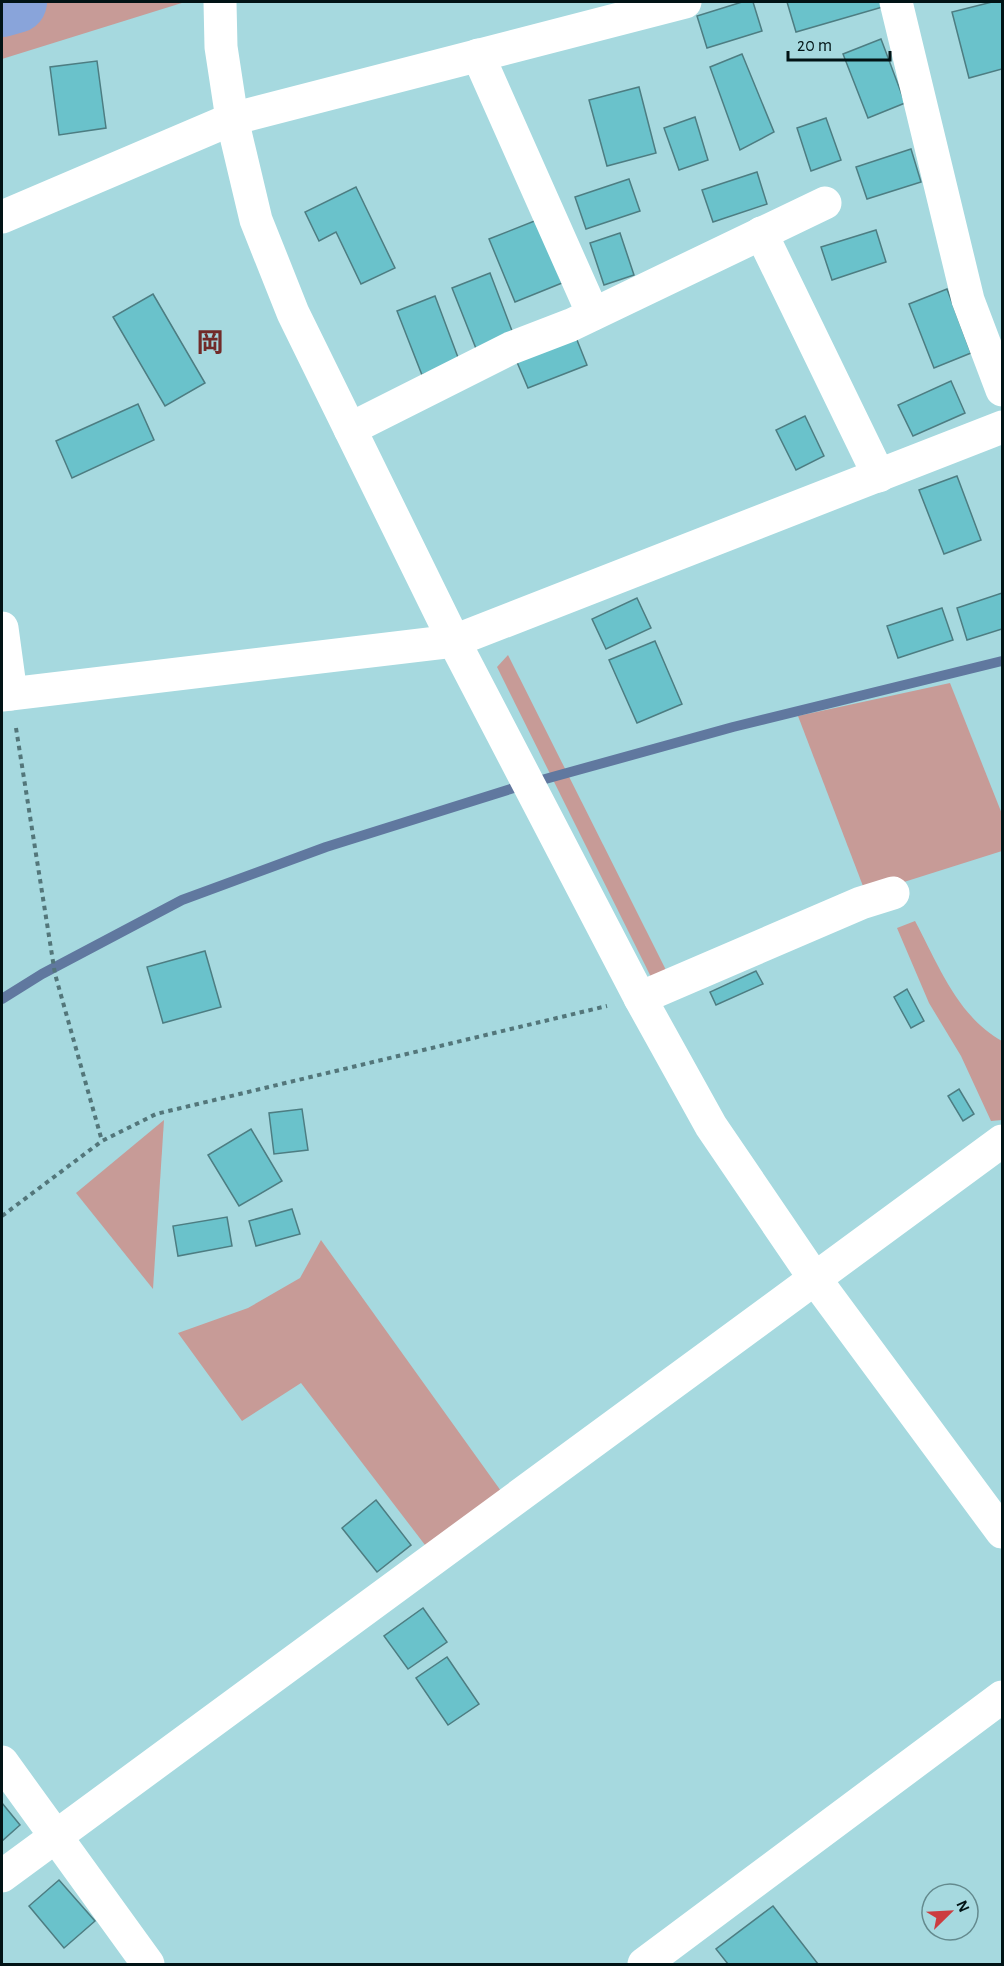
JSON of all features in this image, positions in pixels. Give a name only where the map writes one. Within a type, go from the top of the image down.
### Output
[{"type":"street","points":[[220,2],[221,47],[232,119],[256,220],[293,313],[454,641],[640,998],[711,1126],[814,1279],[1002,1532]]},
{"type":"street","points":[[2,217],[232,119],[685,2]]},
{"type":"street","points":[[896,2],[968,300],[1002,390]]},
{"type":"street","points":[[478,55],[593,314]]},
{"type":"street","points":[[350,429],[511,348],[593,314],[825,203]]},
{"type":"street","points":[[760,233],[879,476]]},
{"type":"street","points":[[2,628],[6,695],[454,641],[1002,427]]},
{"type":"street","points":[[640,998],[861,903],[893,893]]},
{"type":"street","points":[[2,1875],[1002,1141]]},
{"type":"street","points":[[644,1965],[1002,1697]]},
{"type":"street","points":[[2,1762],[148,1965]]},
{"type":"path","points":[[6,695],[55,974],[102,1142]]},
{"type":"path","points":[[2,1216],[102,1142],[156,1114],[640,998]]},
{"type":"shaded area","points":[[2,2],[185,2],[2,59]]},
{"type":"shaded area","points":[[508,655],[673,984],[653,981],[497,667]]},
{"type":"shaded area","points":[[950,683],[1002,814],[1002,851],[866,894],[798,716]]},
{"type":"shaded area","points":[[915,921],[941,972],[961,1004],[987,1031],[1002,1041],[1002,1120],[991,1121],[961,1056],[929,1003],[897,928]]},
{"type":"shaded area","points":[[164,1120],[153,1289],[76,1193]]},
{"type":"shaded area","points":[[321,1240],[501,1491],[435,1558],[301,1383],[242,1421],[178,1333],[248,1308],[300,1278]]},
{"type":"building","points":[[742,2],[753,2],[762,31],[707,48],[697,16]]},
{"type":"building","points":[[787,2],[885,2],[886,6],[796,32]]},
{"type":"building","points":[[992,2],[1002,2],[1002,69],[969,78],[952,12]]},
{"type":"building","points":[[881,39],[905,103],[868,118],[843,54]]},
{"type":"building","points":[[742,54],[774,132],[740,150],[710,67]]},
{"type":"building","points":[[97,61],[106,128],[59,135],[50,67]]},
{"type":"building","points":[[639,87],[656,153],[607,166],[589,100]]},
{"type":"building","points":[[695,117],[708,160],[679,170],[664,128]]},
{"type":"building","points":[[826,118],[841,160],[811,171],[797,128]]},
{"type":"building","points":[[911,149],[921,182],[867,199],[856,167]]},
{"type":"building","points":[[757,172],[767,204],[713,222],[702,190]]},
{"type":"building","points":[[629,179],[640,211],[586,229],[575,197]]},
{"type":"building","points":[[356,187],[395,268],[361,284],[336,232],[319,241],[305,212]]},
{"type":"building","points":[[537,220],[562,283],[515,302],[489,239]]},
{"type":"building","points":[[876,230],[886,262],[832,280],[821,247]]},
{"type":"building","points":[[620,233],[634,275],[604,285],[590,243]]},
{"type":"building","points":[[490,273],[514,336],[477,351],[452,288]]},
{"type":"building","points":[[947,289],[971,353],[934,368],[909,304]]},
{"type":"building","points":[[153,294],[205,383],[165,406],[113,317]]},
{"type":"building","points":[[435,296],[459,360],[422,375],[397,311]]},
{"type":"building","points":[[571,325],[587,365],[528,388],[511,348]]},
{"type":"building","points":[[951,381],[965,413],[913,436],[898,405]]},
{"type":"building","points":[[138,404],[154,440],[72,478],[56,441]]},
{"type":"building","points":[[805,416],[824,456],[796,470],[776,430]]},
{"type":"building","points":[[957,476],[981,540],[944,554],[919,490]]},
{"type":"building","points":[[1002,593],[1002,629],[967,640],[957,608]]},
{"type":"building","points":[[637,598],[651,628],[606,649],[592,619]]},
{"type":"building","points":[[942,608],[953,640],[898,658],[887,626]]},
{"type":"building","points":[[655,641],[682,704],[637,723],[609,660]]},
{"type":"building","points":[[205,951],[221,1007],[163,1023],[147,967]]},
{"type":"building","points":[[756,971],[763,984],[716,1005],[710,992]]},
{"type":"building","points":[[907,989],[924,1021],[911,1028],[894,997]]},
{"type":"building","points":[[959,1089],[974,1114],[963,1121],[948,1096]]},
{"type":"building","points":[[302,1109],[308,1150],[274,1154],[269,1113]]},
{"type":"building","points":[[251,1129],[282,1181],[239,1206],[208,1155]]},
{"type":"building","points":[[292,1209],[300,1234],[256,1246],[249,1221]]},
{"type":"building","points":[[227,1217],[232,1246],[178,1256],[173,1226]]},
{"type":"building","points":[[376,1500],[411,1545],[377,1572],[342,1528]]},
{"type":"building","points":[[423,1608],[447,1642],[408,1669],[384,1636]]},
{"type":"building","points":[[447,1657],[479,1704],[448,1725],[416,1678]]},
{"type":"building","points":[[2,1803],[20,1825],[2,1841]]},
{"type":"building","points":[[59,1880],[95,1921],[64,1948],[29,1906]]},
{"type":"building","points":[[773,1906],[818,1964],[728,1964],[716,1949]]},
{"type":"waterway","points":[[2,6],[16,2]]},
{"type":"waterway","points":[[2,999],[42,974],[182,900],[326,847],[520,786],[733,727],[1002,661]]},
{"type":"district","name":"岡","points":[[210,343]]}]
